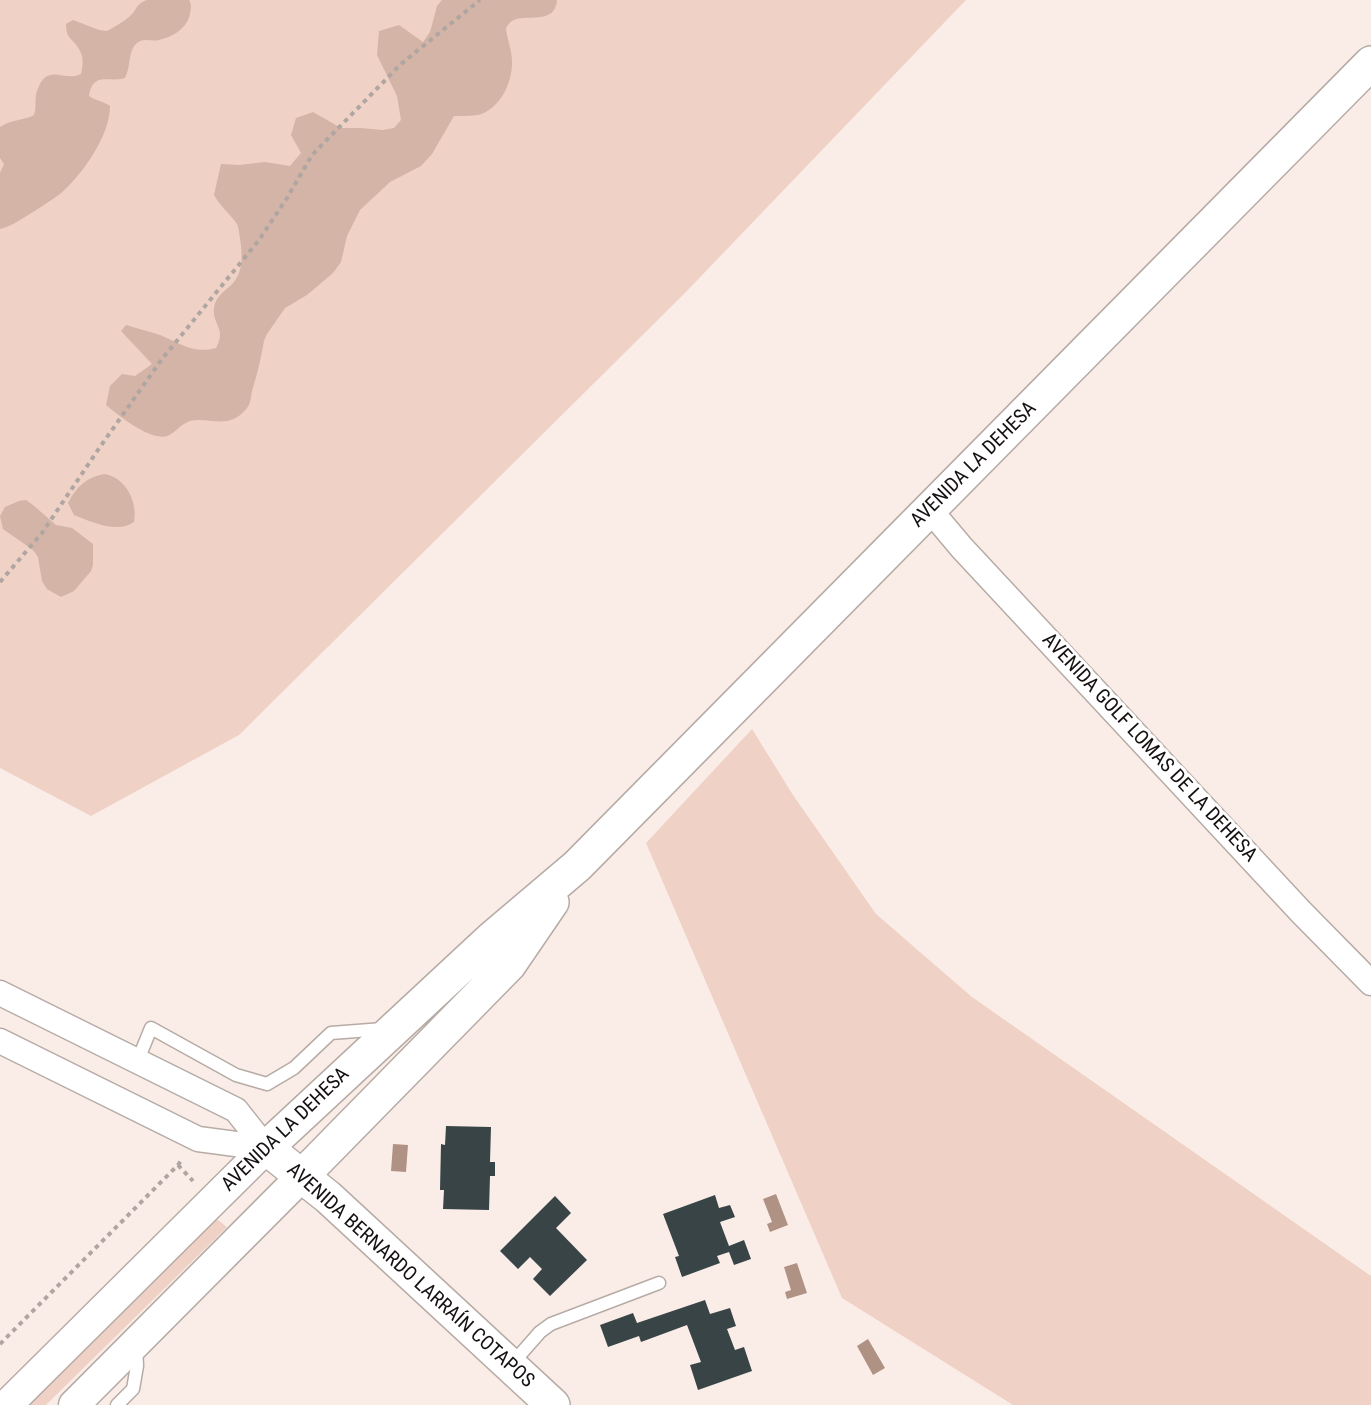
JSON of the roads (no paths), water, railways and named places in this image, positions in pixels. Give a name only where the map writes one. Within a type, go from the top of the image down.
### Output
[{"type":"main road","name":"AVENIDA LA DEHESA","points":[[266,1148],[492,938],[577,866],[1371,63]]},
{"type":"main road","name":"AVENIDA LA DEHESA","points":[[301,1176],[508,965],[577,866]]},
{"type":"main road","name":"AVENIDA BERNARDO LARRAÍN COTAPOS","points":[[266,1148],[343,1211],[553,1405]]},
{"type":"street","name":"AVENIDA GOLF LOMAS DE LA DEHESA","points":[[930,510],[978,565],[1301,912],[1371,983]]},
{"type":"street","name":"AVENIDA BERNARDO LARRAÍN COTAPOS","points":[[0,993],[236,1110],[266,1148]]},
{"type":"street","points":[[0,1041],[198,1138],[266,1148]]},
{"type":"street","name":"AVENIDA LA DEHESA","points":[[7,1405],[266,1148]]},
{"type":"street","name":"AVENIDA LA DEHESA","points":[[74,1405],[301,1176]]},
{"type":"lane","points":[[138,1060],[151,1029],[236,1075],[267,1084],[294,1068],[331,1033],[393,1028]]},
{"type":"lane","points":[[511,1365],[540,1332],[551,1324],[658,1283]]},
{"type":"lane","points":[[117,1405],[133,1389],[137,1366],[136,1342]]}]
